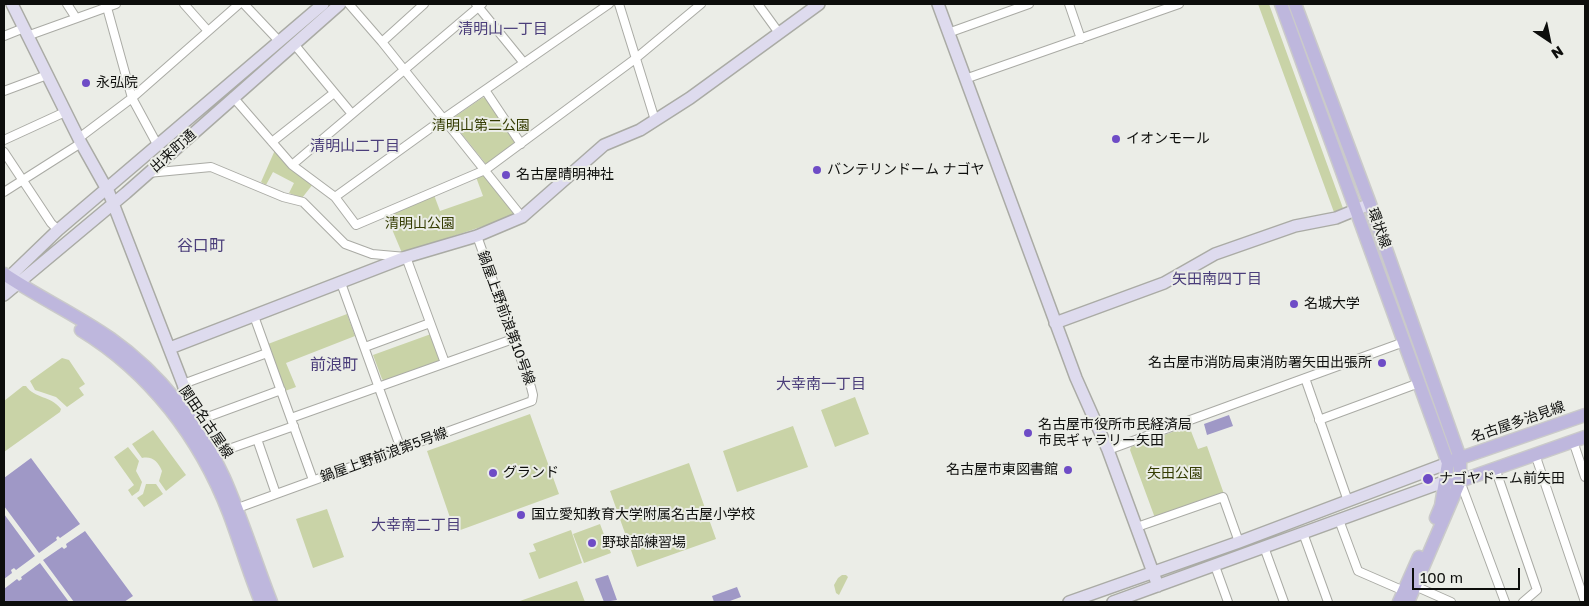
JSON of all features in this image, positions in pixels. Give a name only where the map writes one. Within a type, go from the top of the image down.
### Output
[{"type":"main road","name":"環状線","points":[[1281,4],[1419,383],[1454,461]]},
{"type":"main road","name":"環状線","points":[[1295,4],[1370,204],[1454,461]]},
{"type":"main road","name":"関田名古屋線","points":[[8,283],[85,332],[131,367],[193,429],[212,455],[224,478],[261,602]]},
{"type":"main road","name":"名古屋多治見線","points":[[1406,595],[1460,481],[1454,461],[1585,415]]},
{"type":"main road","name":"関田名古屋線","points":[[193,429],[204,460],[232,510],[271,602]]},
{"type":"main road","points":[[1446,482],[1460,481],[1585,437]]},
{"type":"main road","points":[[1406,595],[1441,506],[1446,482],[1454,461]]},
{"type":"street","points":[[12,4],[65,112],[107,189],[183,384],[193,429],[281,390]]},
{"type":"street","points":[[67,4],[76,18]]},
{"type":"street","points":[[4,36],[76,18],[116,4]]},
{"type":"street","points":[[184,4],[208,31]]},
{"type":"street","points":[[4,192],[80,141],[239,4]]},
{"type":"street","points":[[244,4],[279,42]]},
{"type":"street","name":"出来町通","points":[[8,283],[58,230],[323,4]]},
{"type":"street","name":"出来町通","points":[[8,283],[113,204],[340,4]]},
{"type":"street","points":[[349,4],[382,42],[522,217]]},
{"type":"street","points":[[382,42],[424,4]]},
{"type":"street","points":[[334,197],[608,4]]},
{"type":"street","points":[[619,4],[655,120]]},
{"type":"street","points":[[233,97],[292,166],[334,197],[356,224],[484,170],[635,59],[701,4]]},
{"type":"street","points":[[758,4],[779,33]]},
{"type":"street","points":[[170,348],[406,257],[477,236],[522,217],[604,145],[640,130],[690,98],[819,4]]},
{"type":"street","points":[[938,4],[1055,323],[1076,378],[1108,450],[1158,586]]},
{"type":"street","points":[[948,33],[1029,4]]},
{"type":"street","points":[[1069,4],[1080,39]]},
{"type":"street","points":[[965,79],[1179,4]]},
{"type":"street","points":[[292,166],[479,5],[524,63]]},
{"type":"street","points":[[107,6],[132,98],[158,146]]},
{"type":"street","points":[[294,44],[352,114]]},
{"type":"street","points":[[4,91],[47,75]]},
{"type":"street","points":[[485,90],[521,144]]},
{"type":"street","points":[[272,142],[334,93]]},
{"type":"street","points":[[4,140],[65,112]]},
{"type":"street","points":[[4,152],[51,223],[58,230]]},
{"type":"street","points":[[148,174],[211,166],[284,197],[303,202],[345,244],[372,254],[406,257]]},
{"type":"street","points":[[1055,323],[1164,283],[1215,254],[1296,226],[1336,218],[1370,204]]},
{"type":"street","name":"鍋屋上野前浪第10号線","points":[[477,236],[531,387],[532,401]]},
{"type":"street","points":[[406,257],[445,363]]},
{"type":"street","points":[[342,282],[401,449]]},
{"type":"street","points":[[254,316],[313,480]]},
{"type":"street","points":[[365,347],[430,323]]},
{"type":"street","points":[[212,455],[257,439],[292,422],[379,386],[513,338]]},
{"type":"street","points":[[1108,450],[1404,342]]},
{"type":"street","points":[[183,384],[267,353]]},
{"type":"street","points":[[1305,378],[1348,502]]},
{"type":"street","points":[[1319,420],[1419,383]]},
{"type":"street","name":"鍋屋上野前浪第5号線","points":[[232,510],[532,401]]},
{"type":"street","points":[[257,439],[276,494]]},
{"type":"street","points":[[1573,441],[1585,477]]},
{"type":"street","points":[[1535,454],[1585,602]]},
{"type":"street","points":[[1069,602],[1239,542],[1454,461]]},
{"type":"street","points":[[1495,468],[1538,590],[1523,602]]},
{"type":"street","points":[[1460,481],[1505,602]]},
{"type":"street","points":[[1113,602],[1446,482]]},
{"type":"street","points":[[1137,527],[1223,497],[1239,542]]},
{"type":"street","points":[[1340,520],[1358,572],[1406,595],[1451,602]]},
{"type":"street","points":[[1303,533],[1328,602]]},
{"type":"street","points":[[1264,547],[1284,602]]},
{"type":"street","points":[[1215,566],[1228,602]]},
{"type":"green space","points":[[1258,4],[1269,4],[1344,211],[1335,215]]},
{"type":"green space","name":"清明山第二公園","points":[[486,97],[516,142],[515,146],[490,164],[486,164],[453,123],[453,118]]},
{"type":"green space","points":[[275,150],[290,168],[313,184],[302,198],[289,193],[294,183],[273,172],[266,185],[261,182]]},
{"type":"green space","name":"清明山公園","points":[[485,175],[514,211],[511,217],[402,253],[386,215],[434,195],[440,211],[483,196],[476,177]]},
{"type":"green space","points":[[347,314],[355,336],[286,363],[296,387],[285,391],[268,344]]},
{"type":"green space","points":[[431,334],[440,358],[439,361],[384,381],[382,379],[373,355]]},
{"type":"green space","points":[[62,358],[69,360],[85,384],[79,388],[84,395],[67,407],[56,397],[35,390],[30,381]]},
{"type":"green space","points":[[23,386],[52,401],[61,409],[60,412],[4,452],[4,401]]},
{"type":"green space","points":[[855,397],[869,434],[835,447],[821,410]]},
{"type":"green space","name":"グランド","points":[[530,414],[559,494],[455,532],[427,451]]},
{"type":"green space","points":[[793,426],[808,467],[737,492],[723,451]]},
{"type":"green space","name":"矢田公園","points":[[1189,426],[1198,449],[1207,446],[1224,494],[1155,518],[1130,450],[1131,447]]},
{"type":"green space","points":[[153,430],[186,475],[166,491],[159,481],[162,471],[159,465],[155,460],[142,458],[132,444]]},
{"type":"green space","points":[[128,447],[139,461],[136,471],[142,482],[139,491],[132,496],[128,490],[134,485],[114,457]]},
{"type":"green space","points":[[689,463],[716,539],[637,567],[610,491]]},
{"type":"green space","points":[[146,484],[156,484],[163,494],[144,507],[137,498],[143,494]]},
{"type":"green space","points":[[327,509],[344,557],[313,568],[296,519]]},
{"type":"green space","name":"野球部練習場","points":[[600,524],[611,553],[584,563],[573,534]]},
{"type":"green space","points":[[571,530],[582,563],[539,579],[529,553],[536,551],[533,544]]},
{"type":"green space","points":[[842,575],[848,577],[839,595],[836,593],[834,585]]},
{"type":"green space","points":[[577,581],[585,602],[517,602]]},
{"type":"shaded area","points":[[1229,415],[1233,426],[1207,435],[1204,424]]},
{"type":"shaded area","points":[[31,458],[80,524],[60,538],[58,536],[57,540],[39,553],[4,506],[4,478]]},
{"type":"shaded area","points":[[4,514],[35,556],[16,570],[14,568],[11,570],[12,573],[4,579]]},
{"type":"shaded area","points":[[85,531],[133,596],[124,602],[74,602],[43,560],[62,547],[64,549],[67,547],[66,544]]},
{"type":"shaded area","points":[[40,563],[69,602],[6,602],[4,599],[4,589],[17,579],[19,581],[22,579],[21,577]]},
{"type":"shaded area","points":[[608,575],[617,600],[604,602],[595,579]]},
{"type":"shaded area","points":[[737,587],[741,597],[727,602],[714,602],[712,596]]},
{"type":"place","name":"永弘院","points":[[86,83]]},
{"type":"place","name":"イオンモール","points":[[1116,139]]},
{"type":"place","name":"バンテリンドーム ナゴヤ","points":[[817,170]]},
{"type":"place","name":"名古屋晴明神社","points":[[506,175]]},
{"type":"place","name":"名城大学","points":[[1294,304]]},
{"type":"place","name":"名古屋市消防局東消防署矢田出張所","points":[[1382,363]]},
{"type":"place","name":"名古屋市役所市民経済局 市民ギャラリー矢田","points":[[1028,433]]},
{"type":"place","name":"名古屋市東図書館","points":[[1068,470]]},
{"type":"place","name":"グランド","points":[[493,473]]},
{"type":"place","name":"ナゴヤドーム前矢田","points":[[1428,479]]},
{"type":"place","name":"国立愛知教育大学附属名古屋小学校","points":[[521,515]]},
{"type":"place","name":"野球部練習場","points":[[592,543]]},
{"type":"district","name":"清明山一丁目","points":[[503,29]]},
{"type":"district","name":"清明山二丁目","points":[[355,146]]},
{"type":"district","name":"谷口町","points":[[201,246]]},
{"type":"district","name":"矢田南四丁目","points":[[1217,279]]},
{"type":"district","name":"前浪町","points":[[334,365]]},
{"type":"district","name":"大幸南一丁目","points":[[821,384]]},
{"type":"district","name":"大幸南二丁目","points":[[416,525]]}]
